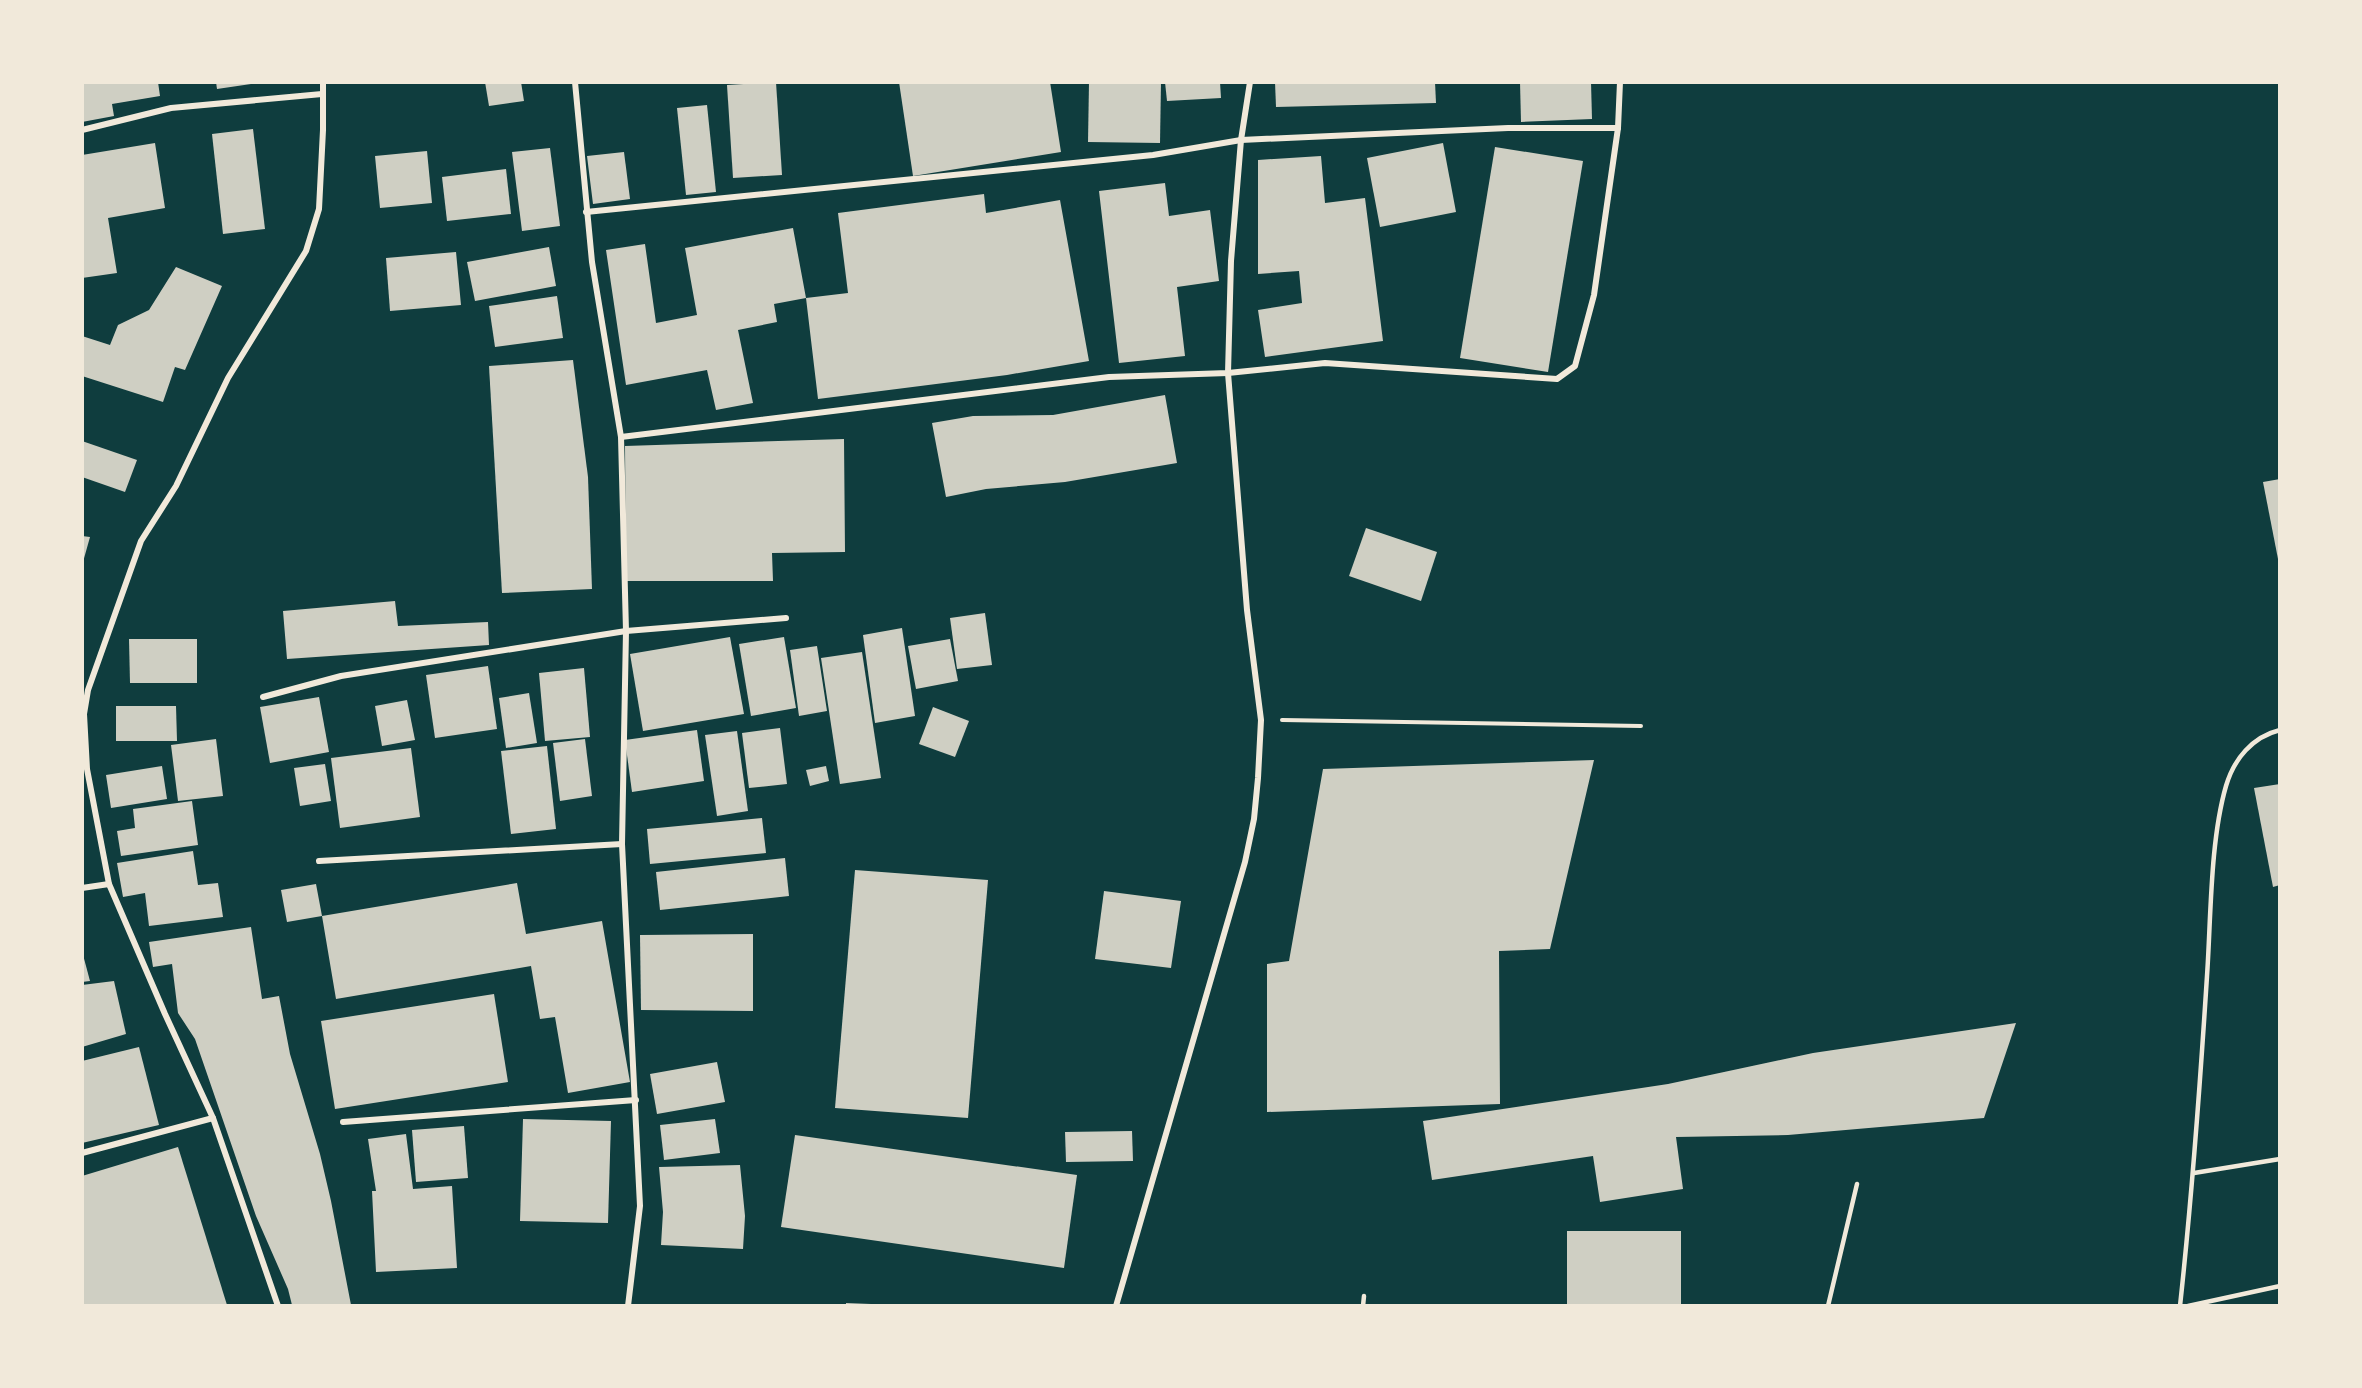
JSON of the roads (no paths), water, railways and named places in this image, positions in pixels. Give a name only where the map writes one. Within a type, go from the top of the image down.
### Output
[{"type":"street","points":[[278,1305],[213,1118],[109,884],[87,769],[83,714],[88,690],[141,541],[176,486],[228,378],[306,251],[319,209],[323,82]]},
{"type":"street","points":[[575,82],[592,262],[621,438],[626,631],[622,844],[640,1206],[628,1305]]},
{"type":"street","points":[[1116,1305],[1245,862],[1254,819],[1261,720],[1246,610],[1228,373],[1231,261],[1241,140],[1250,82]]},
{"type":"street","points":[[621,438],[1109,377],[1228,373],[1325,363],[1557,379],[1575,366],[1594,295],[1618,128],[1620,82]]},
{"type":"street","points":[[82,130],[171,108],[322,94]]},
{"type":"street","points":[[586,212],[1152,155],[1241,140],[1508,128],[1618,128]]},
{"type":"street","points":[[263,697],[341,676],[626,631],[786,618]]},
{"type":"street","points":[[320,861],[622,844]]},
{"type":"street","points":[[82,888],[109,884]]},
{"type":"street","points":[[343,1122],[636,1100]]},
{"type":"street","points":[[82,1154],[213,1118]]},
{"type":"lane","points":[[2180,1305],[2194,1173],[2217,841],[2226,785],[2243,751],[2268,733],[2280,730]]},
{"type":"lane","points":[[2194,1173],[2280,1159]]},
{"type":"lane","points":[[1828,1305],[1857,1184]]},
{"type":"lane","points":[[2188,1305],[2280,1286]]},
{"type":"lane","points":[[1363,1305],[1364,1296]]}]
